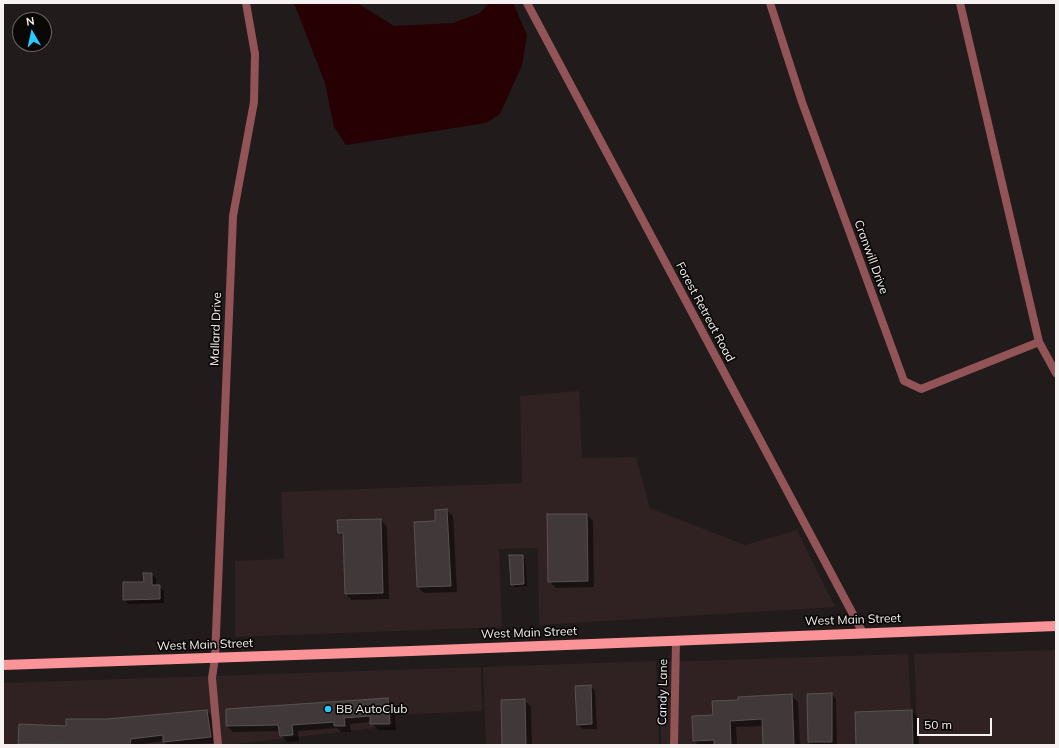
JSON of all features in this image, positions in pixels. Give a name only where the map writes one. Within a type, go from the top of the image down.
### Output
[{"type":"main road","name":"West Main Street","points":[[3,665],[1056,626]]},
{"type":"street","name":"Mallard Drive","points":[[218,745],[212,678],[215,658],[233,216],[254,102],[255,54],[246,3]]},
{"type":"street","name":"Forest Retreat Road","points":[[527,3],[864,633]]},
{"type":"street","name":"Cranwill Drive","points":[[770,3],[802,102],[904,381],[921,388],[1039,342]]},
{"type":"street","points":[[960,3],[1039,342],[1056,373]]},
{"type":"street","name":"Candy Lane","points":[[674,745],[676,640]]},
{"type":"shaded area","points":[[294,3],[357,3],[394,26],[453,23],[480,13],[489,3],[513,3],[527,35],[522,65],[500,114],[486,123],[346,145],[334,127],[325,83]]},
{"type":"shaded area","points":[[579,391],[582,458],[636,457],[650,508],[745,545],[797,530],[835,607],[539,625],[538,548],[499,549],[502,627],[235,637],[235,561],[284,559],[281,492],[522,483],[520,396]]},
{"type":"shaded area","points":[[1056,650],[1056,745],[918,745],[914,654]]},
{"type":"shaded area","points":[[908,654],[913,745],[661,745],[659,662]]},
{"type":"shaded area","points":[[656,661],[659,745],[486,745],[483,667]]},
{"type":"shaded area","points":[[481,667],[482,711],[392,715],[393,726],[226,745],[3,745],[3,683]]},
{"type":"building","points":[[447,509],[451,586],[417,587],[414,522],[435,521],[435,510]]},
{"type":"building","points":[[547,514],[587,514],[588,581],[548,582]]},
{"type":"building","points":[[381,519],[383,593],[345,594],[343,533],[338,533],[337,520]]},
{"type":"building","points":[[509,555],[523,555],[524,584],[511,585]]},
{"type":"building","points":[[143,573],[152,573],[152,585],[160,585],[160,599],[123,600],[123,582],[144,582]]},
{"type":"building","points":[[591,685],[592,724],[577,725],[575,686]]},
{"type":"building","points":[[832,693],[832,742],[808,742],[807,694]]},
{"type":"building","points":[[792,694],[794,745],[763,745],[762,719],[730,721],[731,745],[714,745],[714,740],[693,741],[692,716],[713,715],[712,701],[738,700],[738,697]]},
{"type":"building","points":[[388,698],[390,724],[370,724],[370,716],[344,718],[345,726],[334,726],[334,722],[292,725],[293,735],[280,736],[278,725],[226,726],[226,709]]},
{"type":"building","points":[[525,699],[526,745],[502,745],[501,700]]},
{"type":"building","points":[[207,710],[211,737],[163,742],[163,735],[131,739],[130,745],[18,744],[19,724],[66,726],[66,719],[107,719]]},
{"type":"building","points":[[912,710],[913,745],[856,745],[855,712]]},
{"type":"place","name":"BB AutoClub","points":[[328,709]]}]
